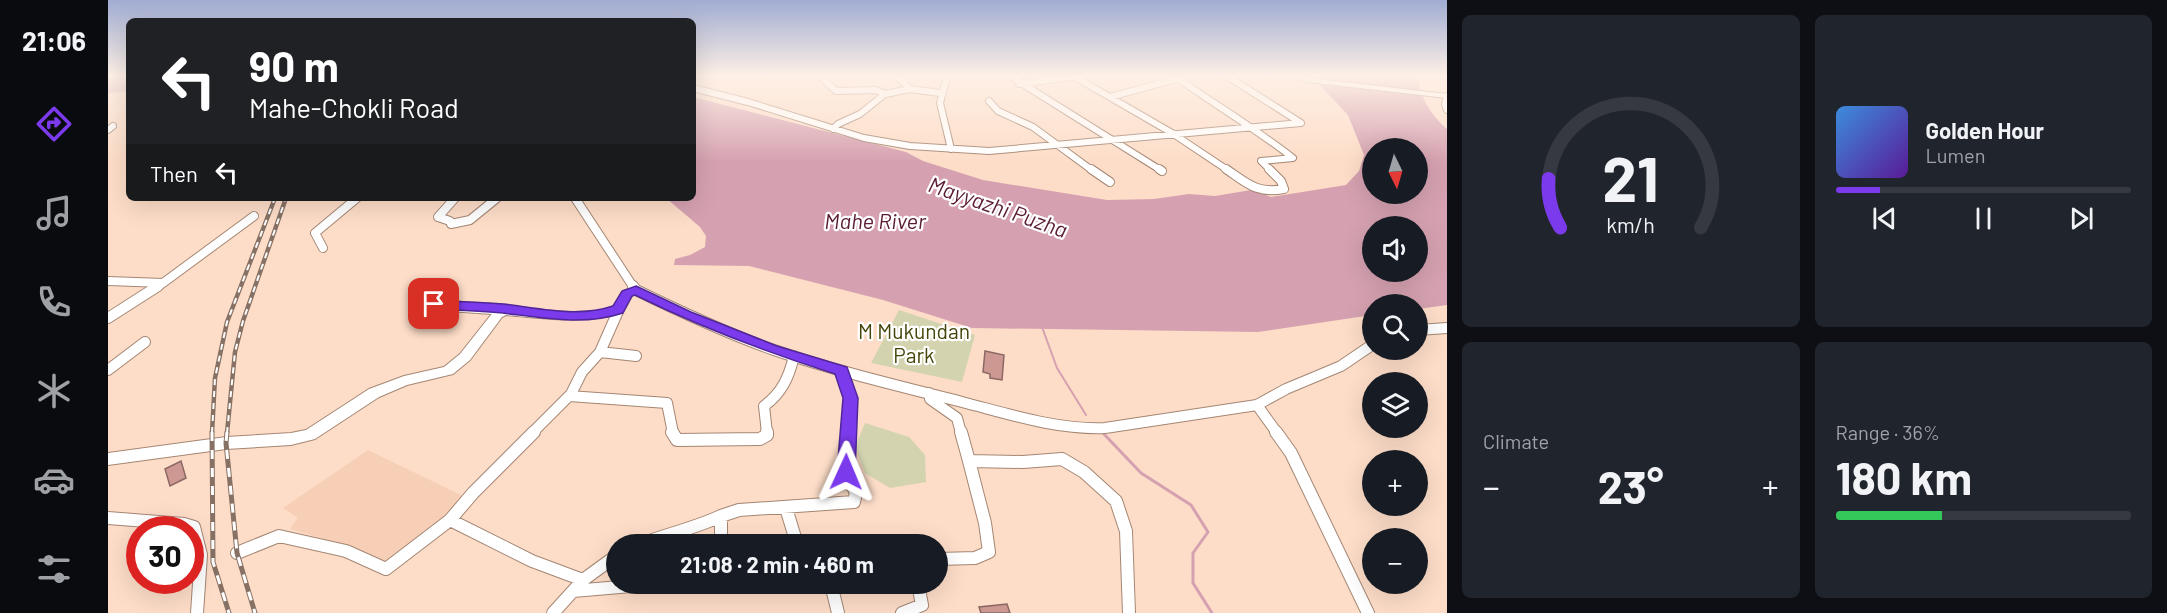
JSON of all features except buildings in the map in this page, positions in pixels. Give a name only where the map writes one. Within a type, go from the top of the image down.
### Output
[{"type":"main road","points":[[108,459],[226,443],[291,439],[310,435],[374,393],[404,381],[448,371],[465,357],[498,314],[508,310],[573,316],[602,315],[619,309],[627,294],[636,290]]},
{"type":"street","points":[[756,105],[864,138],[951,149],[989,151],[1301,123],[1272,105]]},
{"type":"street","points":[[833,129],[872,105]]},
{"type":"street","points":[[939,105],[951,149]]},
{"type":"street","points":[[992,105],[998,111],[1033,127],[1055,145],[1110,182]]},
{"type":"street","points":[[1055,105],[1114,139],[1162,171]]},
{"type":"street","points":[[1123,105],[1172,133],[1256,189],[1268,192],[1284,189],[1281,181],[1262,161],[1293,158],[1262,134],[1216,105]]},
{"type":"street","points":[[323,248],[315,233],[353,201]]},
{"type":"street","points":[[452,201],[438,217],[450,221],[451,224],[459,225],[467,223],[493,201]]},
{"type":"street","points":[[577,201],[636,290],[686,315],[794,357],[1026,418],[1083,429],[1105,428],[1257,405],[1286,389],[1341,366],[1362,352]]},
{"type":"street","points":[[108,318],[163,283],[254,216]]},
{"type":"street","points":[[108,280],[163,283]]},
{"type":"street","points":[[434,304],[508,310]]},
{"type":"street","points":[[237,553],[279,536],[346,552],[386,569],[450,520],[473,493],[569,396],[582,372],[600,352],[619,309]]},
{"type":"street","points":[[1428,329],[1447,328]]},
{"type":"street","points":[[108,370],[145,342]]},
{"type":"street","points":[[600,352],[636,356]]},
{"type":"street","points":[[569,396],[667,403],[670,409],[673,435],[677,440],[760,439],[767,435],[764,406],[772,401],[783,388],[794,357]]},
{"type":"street","points":[[666,534],[702,525],[739,510],[854,502],[856,493],[846,472],[851,398],[841,370]]},
{"type":"street","points":[[929,393],[930,399],[957,418],[989,538],[988,552],[975,558],[948,559]]},
{"type":"street","points":[[1257,405],[1292,453],[1368,613]]},
{"type":"street","points":[[969,461],[1062,459],[1084,472],[1116,501],[1126,531],[1129,613]]},
{"type":"street","points":[[786,508],[794,534]]},
{"type":"street","points":[[721,516],[721,534]]},
{"type":"street","points":[[108,518],[194,527],[201,555],[197,613]]},
{"type":"street","points":[[450,520],[529,561],[583,580]]},
{"type":"street","points":[[553,613],[583,580],[606,563]]},
{"type":"street","points":[[573,591],[606,588]]},
{"type":"street","points":[[833,594],[838,613]]},
{"type":"street","points":[[902,613],[922,606],[920,594]]},
{"type":"shaded area","points":[[368,450],[465,497],[448,517],[388,563],[346,545],[290,529],[298,518],[283,508]]},
{"type":"green space","name":"M Mukundan Park","points":[[899,310],[975,335],[962,382],[871,363]]},
{"type":"green space","points":[[865,423],[909,437],[925,455],[926,482],[890,488],[865,473],[855,447]]},
{"type":"water","name":"Mahe River","points":[[696,105],[722,105],[906,152],[923,161],[983,180],[1107,200],[1154,199],[1189,194],[1215,196],[1251,190],[1271,197],[1346,185],[1359,171],[1362,161],[1362,204],[1428,204],[1428,138],[1362,138],[1362,150],[1348,115],[1338,105],[1427,105],[1447,129],[1447,305],[1428,308],[1428,294],[1362,294],[1362,316],[1258,332],[972,328],[883,300],[749,266],[674,265],[675,259],[690,255],[705,247],[706,236],[700,227],[670,201],[696,201]]},
{"type":"waterway","points":[[1042,327],[1057,368],[1086,415]]},
{"type":"waterway","points":[[1102,432],[1141,473],[1191,505],[1208,532],[1193,553],[1193,583],[1212,613]]},
{"type":"railway","points":[[212,433],[215,378],[227,322],[274,201]]},
{"type":"railway","points":[[227,433],[235,352],[243,321],[285,201]]},
{"type":"railway","points":[[227,432],[226,443],[237,553],[255,613]]},
{"type":"railway","points":[[212,433],[213,562],[229,613]]},
{"type":"route","points":[[434,304],[547,315],[602,315],[619,309],[627,294],[636,290],[686,315],[772,349],[841,370],[851,398],[846,472]]},
{"type":"water label","name":"Mayyazhi Puzha","points":[[998,207]]}]
